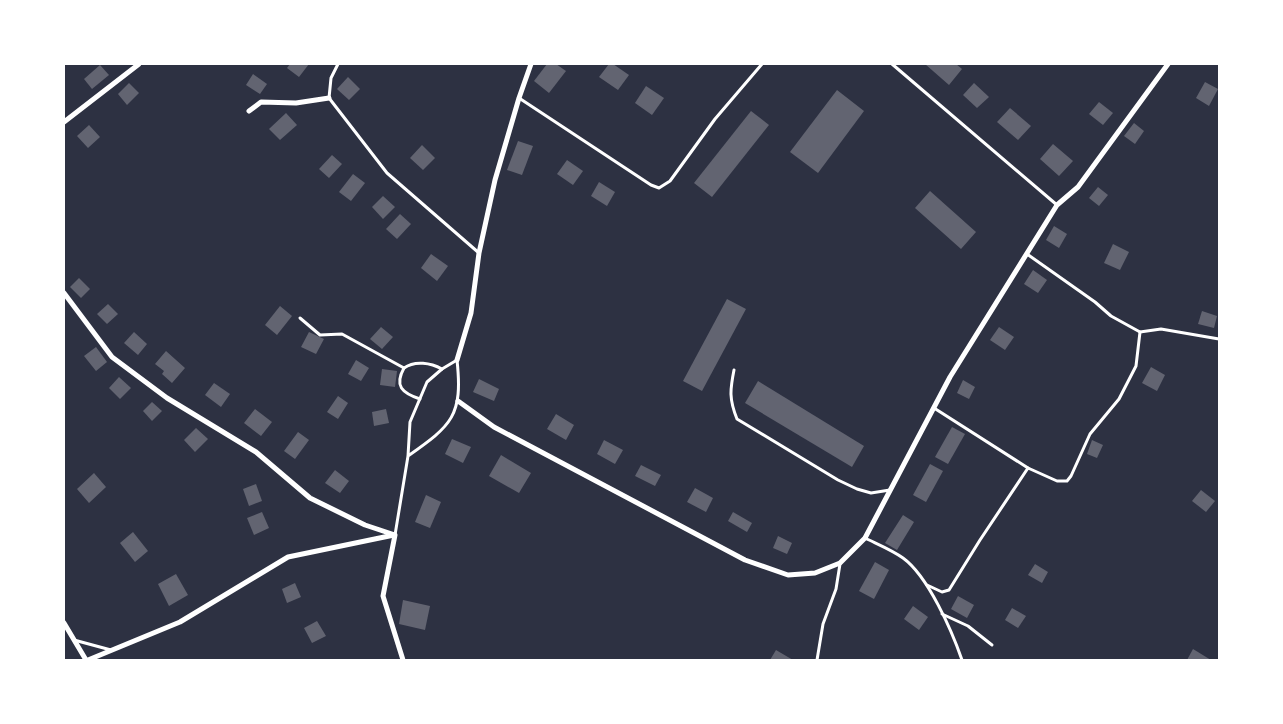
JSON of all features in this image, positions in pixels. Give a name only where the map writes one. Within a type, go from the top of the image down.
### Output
[{"type":"street","points":[[64,122],[139,64]]},
{"type":"street","points":[[458,360],[470,313],[478,253],[495,180],[531,64]]},
{"type":"street","points":[[458,401],[494,427],[745,560],[788,574],[815,573],[840,563],[865,538],[950,376],[1057,205],[1078,187],[1168,64]]},
{"type":"street","points":[[249,111],[260,102],[296,103],[329,98]]},
{"type":"street","points":[[64,294],[112,356],[168,398],[256,452],[310,498],[365,525],[395,535]]},
{"type":"street","points":[[64,623],[87,660],[180,622],[288,557],[395,535]]},
{"type":"street","points":[[395,535],[384,596],[403,660]]},
{"type":"lane","points":[[338,64],[331,78],[329,98],[387,172],[478,253]]},
{"type":"lane","points":[[519,98],[651,186],[659,188],[670,181],[715,118],[762,64]]},
{"type":"lane","points":[[892,64],[1057,205]]},
{"type":"lane","points":[[1026,254],[1095,302],[1111,316],[1140,332],[1161,329],[1219,339]]},
{"type":"lane","points":[[300,318],[320,335],[342,334],[404,368]]},
{"type":"lane","points":[[934,408],[1028,468],[1057,481],[1067,481],[1072,476],[1090,434],[1119,399],[1136,366],[1140,332]]},
{"type":"lane","points":[[395,535],[408,456],[410,422],[427,382],[442,369],[458,360],[460,386],[454,413],[437,436],[408,456]]},
{"type":"lane","points":[[420,399],[403,391],[400,385],[400,376],[404,368],[410,364],[421,364],[434,365],[442,369]]},
{"type":"lane","points":[[734,370],[731,404],[737,418],[845,483],[871,493],[890,490]]},
{"type":"lane","points":[[927,585],[942,592],[949,590],[1028,468]]},
{"type":"lane","points":[[865,538],[903,558],[927,585],[956,642],[962,660]]},
{"type":"lane","points":[[817,660],[823,624],[836,588],[840,563]]},
{"type":"lane","points":[[941,613],[968,626],[992,645]]},
{"type":"lane","points":[[74,640],[112,650]]},
{"type":"building","points":[[290,64],[309,64],[299,77],[287,68]]},
{"type":"building","points":[[547,64],[556,64],[566,71],[549,93],[534,81]]},
{"type":"building","points":[[609,64],[613,64],[629,75],[618,90],[599,77]]},
{"type":"building","points":[[925,64],[956,64],[962,69],[949,85]]},
{"type":"building","points":[[100,65],[109,75],[92,89],[84,79]]},
{"type":"building","points":[[253,74],[267,84],[260,94],[246,85]]},
{"type":"building","points":[[348,77],[360,89],[349,100],[337,89]]},
{"type":"building","points":[[1205,82],[1218,89],[1209,106],[1196,98]]},
{"type":"building","points":[[129,83],[139,93],[127,105],[118,94]]},
{"type":"building","points":[[974,83],[989,97],[977,108],[963,95]]},
{"type":"building","points":[[646,86],[664,98],[652,115],[635,103]]},
{"type":"building","points":[[837,90],[864,111],[818,173],[790,152]]},
{"type":"building","points":[[1099,102],[1113,113],[1103,125],[1089,114]]},
{"type":"building","points":[[1010,108],[1031,126],[1018,140],[997,122]]},
{"type":"building","points":[[751,111],[769,125],[712,197],[694,183]]},
{"type":"building","points":[[286,113],[297,125],[280,140],[269,129]]},
{"type":"building","points":[[1134,123],[1144,131],[1135,144],[1124,136]]},
{"type":"building","points":[[89,125],[100,137],[88,148],[77,136]]},
{"type":"building","points":[[518,141],[533,146],[522,175],[507,170]]},
{"type":"building","points":[[1053,144],[1073,161],[1059,176],[1040,159]]},
{"type":"building","points":[[422,145],[435,158],[423,170],[410,158]]},
{"type":"building","points":[[332,155],[342,164],[329,178],[319,169]]},
{"type":"building","points":[[567,160],[583,171],[573,185],[557,174]]},
{"type":"building","points":[[353,174],[365,183],[351,201],[339,192]]},
{"type":"building","points":[[599,182],[615,192],[607,206],[591,196]]},
{"type":"building","points":[[1098,187],[1108,195],[1099,206],[1089,198]]},
{"type":"building","points":[[930,191],[976,232],[961,249],[915,208]]},
{"type":"building","points":[[383,196],[395,207],[383,219],[372,207]]},
{"type":"building","points":[[400,214],[411,224],[397,239],[386,229]]},
{"type":"building","points":[[1054,226],[1067,234],[1059,248],[1046,240]]},
{"type":"building","points":[[1113,244],[1129,252],[1120,270],[1104,263]]},
{"type":"building","points":[[431,254],[448,266],[437,281],[421,268]]},
{"type":"building","points":[[1033,270],[1047,280],[1038,293],[1024,284]]},
{"type":"building","points":[[79,278],[90,289],[81,298],[70,287]]},
{"type":"building","points":[[727,299],[746,309],[702,391],[683,381]]},
{"type":"building","points":[[108,304],[118,314],[107,324],[97,314]]},
{"type":"building","points":[[280,306],[292,316],[277,335],[265,325]]},
{"type":"building","points":[[1202,311],[1217,316],[1214,328],[1198,324]]},
{"type":"building","points":[[381,327],[393,337],[382,349],[370,339]]},
{"type":"building","points":[[999,327],[1014,337],[1005,350],[990,340]]},
{"type":"building","points":[[134,332],[147,344],[138,355],[124,343]]},
{"type":"building","points":[[309,332],[324,339],[316,354],[301,347]]},
{"type":"building","points":[[96,347],[107,362],[96,371],[84,356]]},
{"type":"building","points":[[166,351],[185,368],[172,383],[162,374],[164,371],[155,364]]},
{"type":"building","points":[[356,360],[369,368],[361,381],[348,374]]},
{"type":"building","points":[[1151,367],[1165,375],[1157,391],[1142,383]]},
{"type":"building","points":[[382,369],[397,371],[395,387],[380,385]]},
{"type":"building","points":[[119,377],[131,388],[120,399],[109,388]]},
{"type":"building","points":[[479,379],[499,389],[494,401],[473,392]]},
{"type":"building","points":[[963,380],[975,387],[969,399],[957,393]]},
{"type":"building","points":[[758,381],[864,446],[852,467],[745,403]]},
{"type":"building","points":[[214,383],[230,394],[221,407],[205,395]]},
{"type":"building","points":[[338,396],[348,403],[338,419],[327,412]]},
{"type":"building","points":[[152,402],[162,411],[152,421],[143,411]]},
{"type":"building","points":[[255,409],[272,422],[261,436],[244,423]]},
{"type":"building","points":[[386,409],[389,423],[374,426],[372,412]]},
{"type":"building","points":[[556,414],[574,425],[566,440],[547,429]]},
{"type":"building","points":[[952,427],[965,434],[948,464],[935,457]]},
{"type":"building","points":[[196,428],[208,439],[195,452],[184,440]]},
{"type":"building","points":[[298,432],[309,440],[295,459],[284,451]]},
{"type":"building","points":[[452,439],[471,447],[463,463],[445,454]]},
{"type":"building","points":[[604,440],[623,450],[615,464],[597,454]]},
{"type":"building","points":[[1092,440],[1103,445],[1097,458],[1087,454]]},
{"type":"building","points":[[501,455],[531,473],[519,493],[489,476]]},
{"type":"building","points":[[930,464],[943,471],[926,502],[913,495]]},
{"type":"building","points":[[641,465],[661,475],[655,486],[635,476]]},
{"type":"building","points":[[335,470],[349,481],[340,493],[325,483]]},
{"type":"building","points":[[94,473],[106,487],[89,503],[77,489]]},
{"type":"building","points":[[256,484],[262,501],[249,506],[243,489]]},
{"type":"building","points":[[695,488],[713,498],[706,512],[687,502]]},
{"type":"building","points":[[1201,490],[1215,501],[1206,512],[1192,501]]},
{"type":"building","points":[[426,495],[441,502],[430,528],[415,522]]},
{"type":"building","points":[[262,512],[269,528],[254,535],[247,518]]},
{"type":"building","points":[[733,512],[752,523],[747,532],[728,521]]},
{"type":"building","points":[[903,515],[914,522],[897,550],[885,543]]},
{"type":"building","points":[[133,532],[148,551],[135,562],[120,543]]},
{"type":"building","points":[[778,536],[792,543],[787,554],[773,548]]},
{"type":"building","points":[[875,562],[889,570],[874,599],[859,591]]},
{"type":"building","points":[[1035,564],[1048,572],[1042,583],[1028,575]]},
{"type":"building","points":[[176,574],[188,595],[169,606],[158,584]]},
{"type":"building","points":[[295,583],[301,597],[287,603],[282,589]]},
{"type":"building","points":[[958,596],[974,605],[967,618],[951,609]]},
{"type":"building","points":[[403,600],[430,606],[425,630],[399,624]]},
{"type":"building","points":[[913,606],[928,617],[919,630],[904,619]]},
{"type":"building","points":[[1012,608],[1026,616],[1018,628],[1005,620]]},
{"type":"building","points":[[317,621],[326,636],[312,643],[304,628]]},
{"type":"building","points":[[1193,649],[1211,660],[1187,660]]},
{"type":"building","points":[[776,650],[793,660],[770,660]]}]
